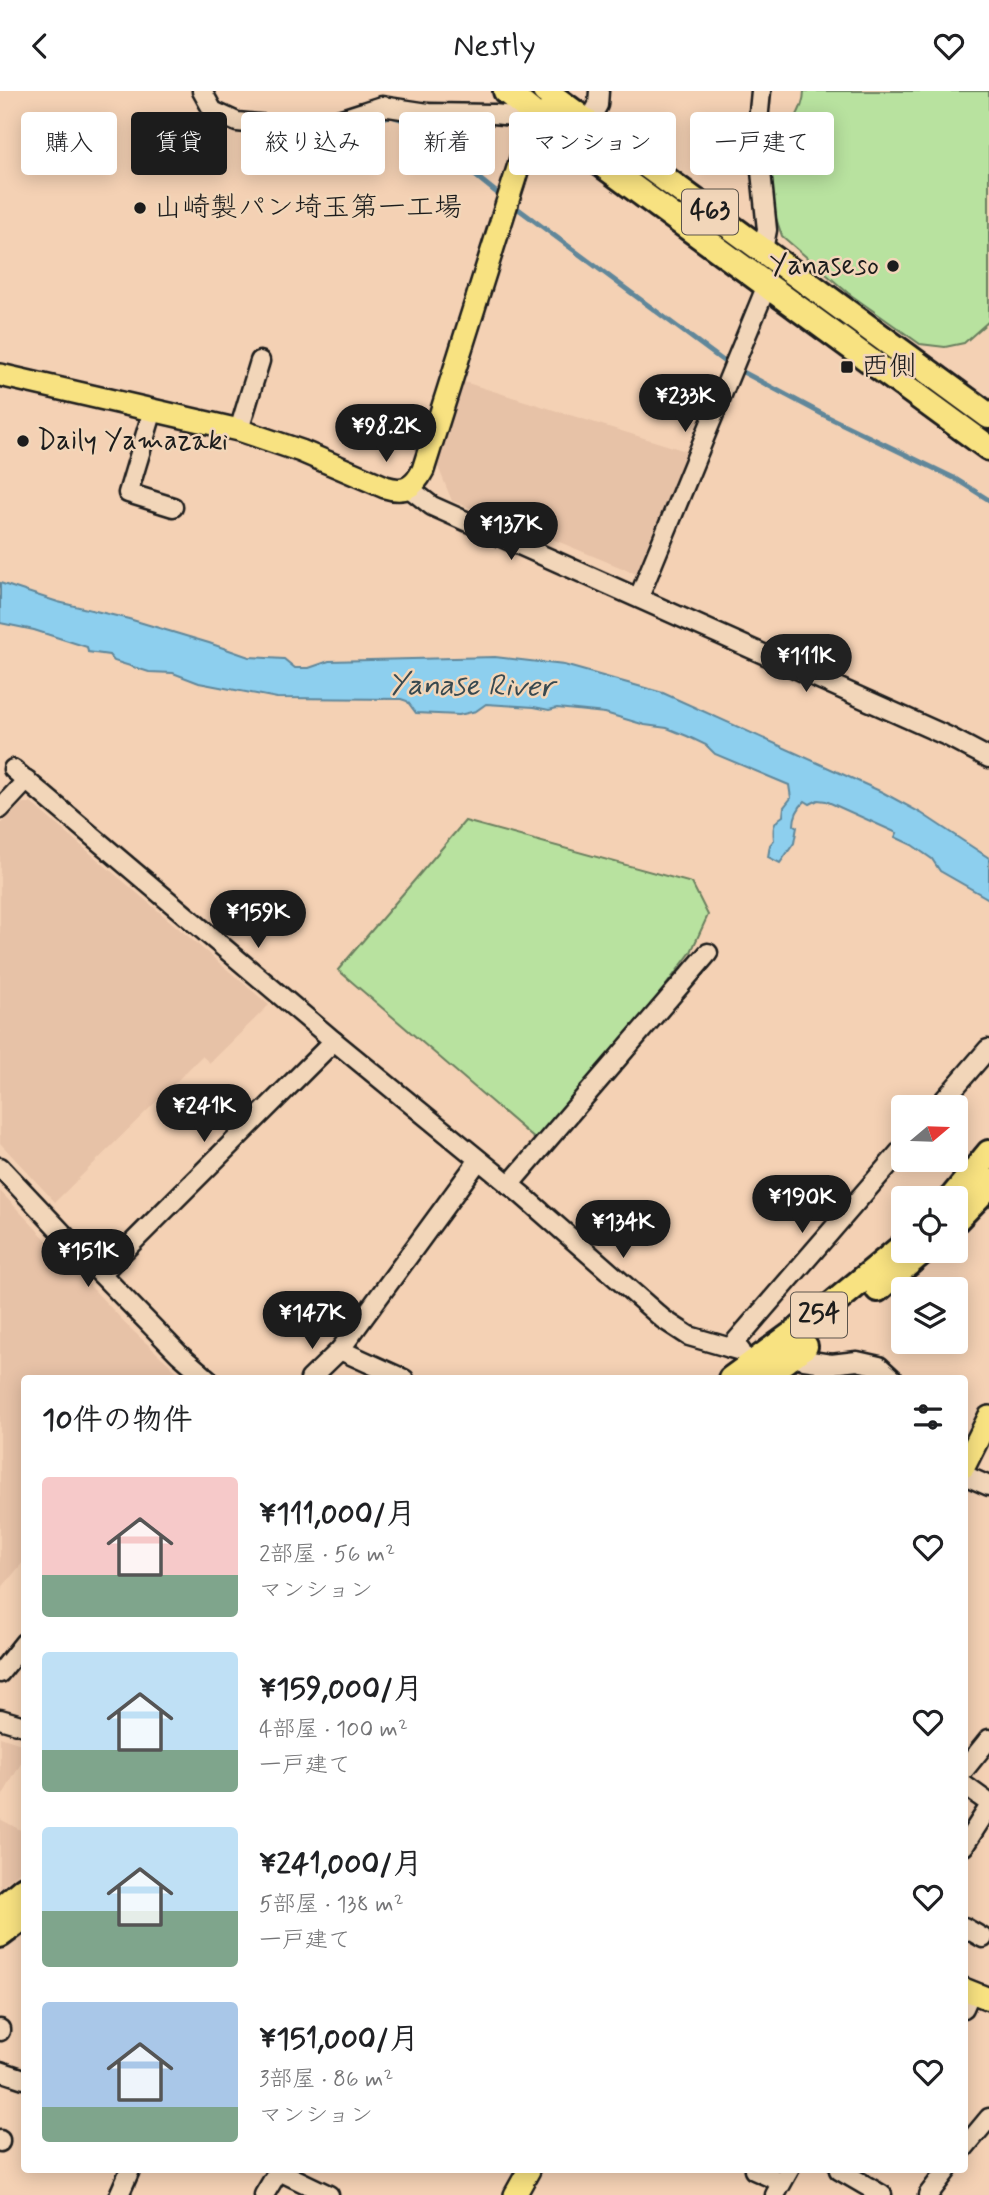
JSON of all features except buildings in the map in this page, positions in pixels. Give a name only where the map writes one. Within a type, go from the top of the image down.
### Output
[{"type":"highway","name":"463","points":[[506,91],[532,112]]},
{"type":"highway","name":"463","points":[[551,95],[573,112]]},
{"type":"highway","name":"463","points":[[617,175],[989,448]]},
{"type":"highway","name":"463","points":[[659,175],[989,416]]},
{"type":"highway","points":[[863,324],[989,401]]},
{"type":"highway","points":[[942,415],[989,456]]},
{"type":"highway","points":[[962,1186],[989,1153]]},
{"type":"highway","points":[[968,1207],[988,1186]]},
{"type":"highway","name":"254","points":[[736,1375],[828,1308],[891,1256]]},
{"type":"highway","name":"254","points":[[765,1375],[841,1319],[909,1263]]},
{"type":"highway","points":[[0,1909],[21,1892]]},
{"type":"highway","points":[[0,1935],[21,1919]]},
{"type":"main road","points":[[543,112],[551,95]]},
{"type":"main road","points":[[0,375],[239,430],[301,451],[385,487],[398,490],[409,488],[416,483],[423,470],[516,175]]},
{"type":"main road","points":[[968,1461],[989,1417]]},
{"type":"main road","points":[[515,2195],[526,2173]]},
{"type":"street","points":[[202,91],[213,111],[223,117],[237,122],[295,127],[326,124],[382,106],[428,113],[509,116]]},
{"type":"street","points":[[594,112],[598,105],[599,91]]},
{"type":"street","points":[[761,91],[757,132],[767,230],[763,250]]},
{"type":"street","points":[[639,597],[767,285]]},
{"type":"street","points":[[239,430],[260,361]]},
{"type":"street","points":[[153,410],[128,493],[173,507]]},
{"type":"street","points":[[409,488],[432,506],[947,736],[989,758]]},
{"type":"street","points":[[0,809],[20,774],[334,1041],[509,1185],[663,1319],[689,1336],[736,1350],[891,1163]]},
{"type":"street","points":[[509,1185],[708,953]]},
{"type":"street","points":[[101,1274],[334,1041]]},
{"type":"street","points":[[948,1095],[988,1049]]},
{"type":"street","points":[[314,1375],[340,1350],[478,1161]]},
{"type":"street","points":[[0,1167],[179,1354],[203,1375]]},
{"type":"street","points":[[340,1350],[395,1375]]},
{"type":"street","points":[[804,1360],[826,1372],[857,1361],[879,1366],[889,1375]]},
{"type":"street","points":[[968,1469],[989,1486]]},
{"type":"street","points":[[0,1673],[21,1647]]},
{"type":"street","points":[[0,1719],[21,1724]]},
{"type":"street","points":[[968,1765],[989,1738]]},
{"type":"street","points":[[968,1788],[989,1805],[968,1839]]},
{"type":"street","points":[[968,1929],[983,1938]]},
{"type":"street","points":[[0,2071],[21,2078]]},
{"type":"street","points":[[968,2143],[989,2118]]},
{"type":"street","points":[[119,2195],[129,2173]]},
{"type":"street","points":[[264,2195],[276,2173]]},
{"type":"street","points":[[284,2173],[330,2195]]},
{"type":"street","points":[[761,2173],[781,2182]]},
{"type":"street","points":[[844,2173],[882,2195]]},
{"type":"street","points":[[928,2195],[945,2173]]},
{"type":"shaded area","points":[[464,382],[689,452],[639,575],[452,501],[437,464]]},
{"type":"shaded area","points":[[23,803],[31,803],[269,1005],[210,1063],[202,1056],[55,1202],[0,1143],[0,825]]},
{"type":"shaded area","points":[[0,1191],[131,1329],[181,1375],[21,1375],[21,1565],[0,1590]]},
{"type":"shaded area","points":[[0,1737],[21,1744],[21,1763],[0,1800]]},
{"type":"shaded area","points":[[0,1819],[21,1830],[21,1870],[0,1888]]},
{"type":"green space","points":[[804,91],[989,91],[989,321],[964,343],[945,347],[920,344],[848,293],[782,236],[774,212],[771,175],[834,175],[834,112],[798,112]]},
{"type":"green space","points":[[465,821],[692,883],[708,915],[691,952],[651,1005],[536,1140],[338,970]]},
{"type":"water","name":"Yanase River","points":[[0,583],[58,602],[129,619],[249,657],[284,659],[295,668],[309,668],[329,661],[495,657],[564,665],[663,693],[882,792],[921,813],[989,858],[989,899],[940,871],[932,859],[895,837],[897,833],[826,801],[818,800],[810,804],[805,801],[795,818],[794,825],[797,827],[794,843],[780,863],[768,857],[770,845],[774,840],[775,824],[783,816],[784,807],[791,798],[789,785],[715,754],[706,745],[667,728],[645,725],[605,713],[557,708],[549,710],[486,704],[476,711],[459,715],[416,713],[407,701],[401,699],[277,698],[199,683],[173,673],[149,672],[114,661],[109,655],[88,652],[87,647],[34,630],[0,623]]},
{"type":"waterway","points":[[385,117],[391,116],[409,122],[502,197]]},
{"type":"waterway","points":[[227,127],[241,131]]},
{"type":"waterway","points":[[513,205],[726,363],[824,415],[954,478],[989,500]]},
{"type":"place","name":"山崎製パン埼玉第一工場","points":[[140,208]]},
{"type":"place","name":"Yanaseso","points":[[893,266]]},
{"type":"place","name":"西側","points":[[847,367]]},
{"type":"place","name":"Daily Yamazaki","points":[[23,441]]}]
